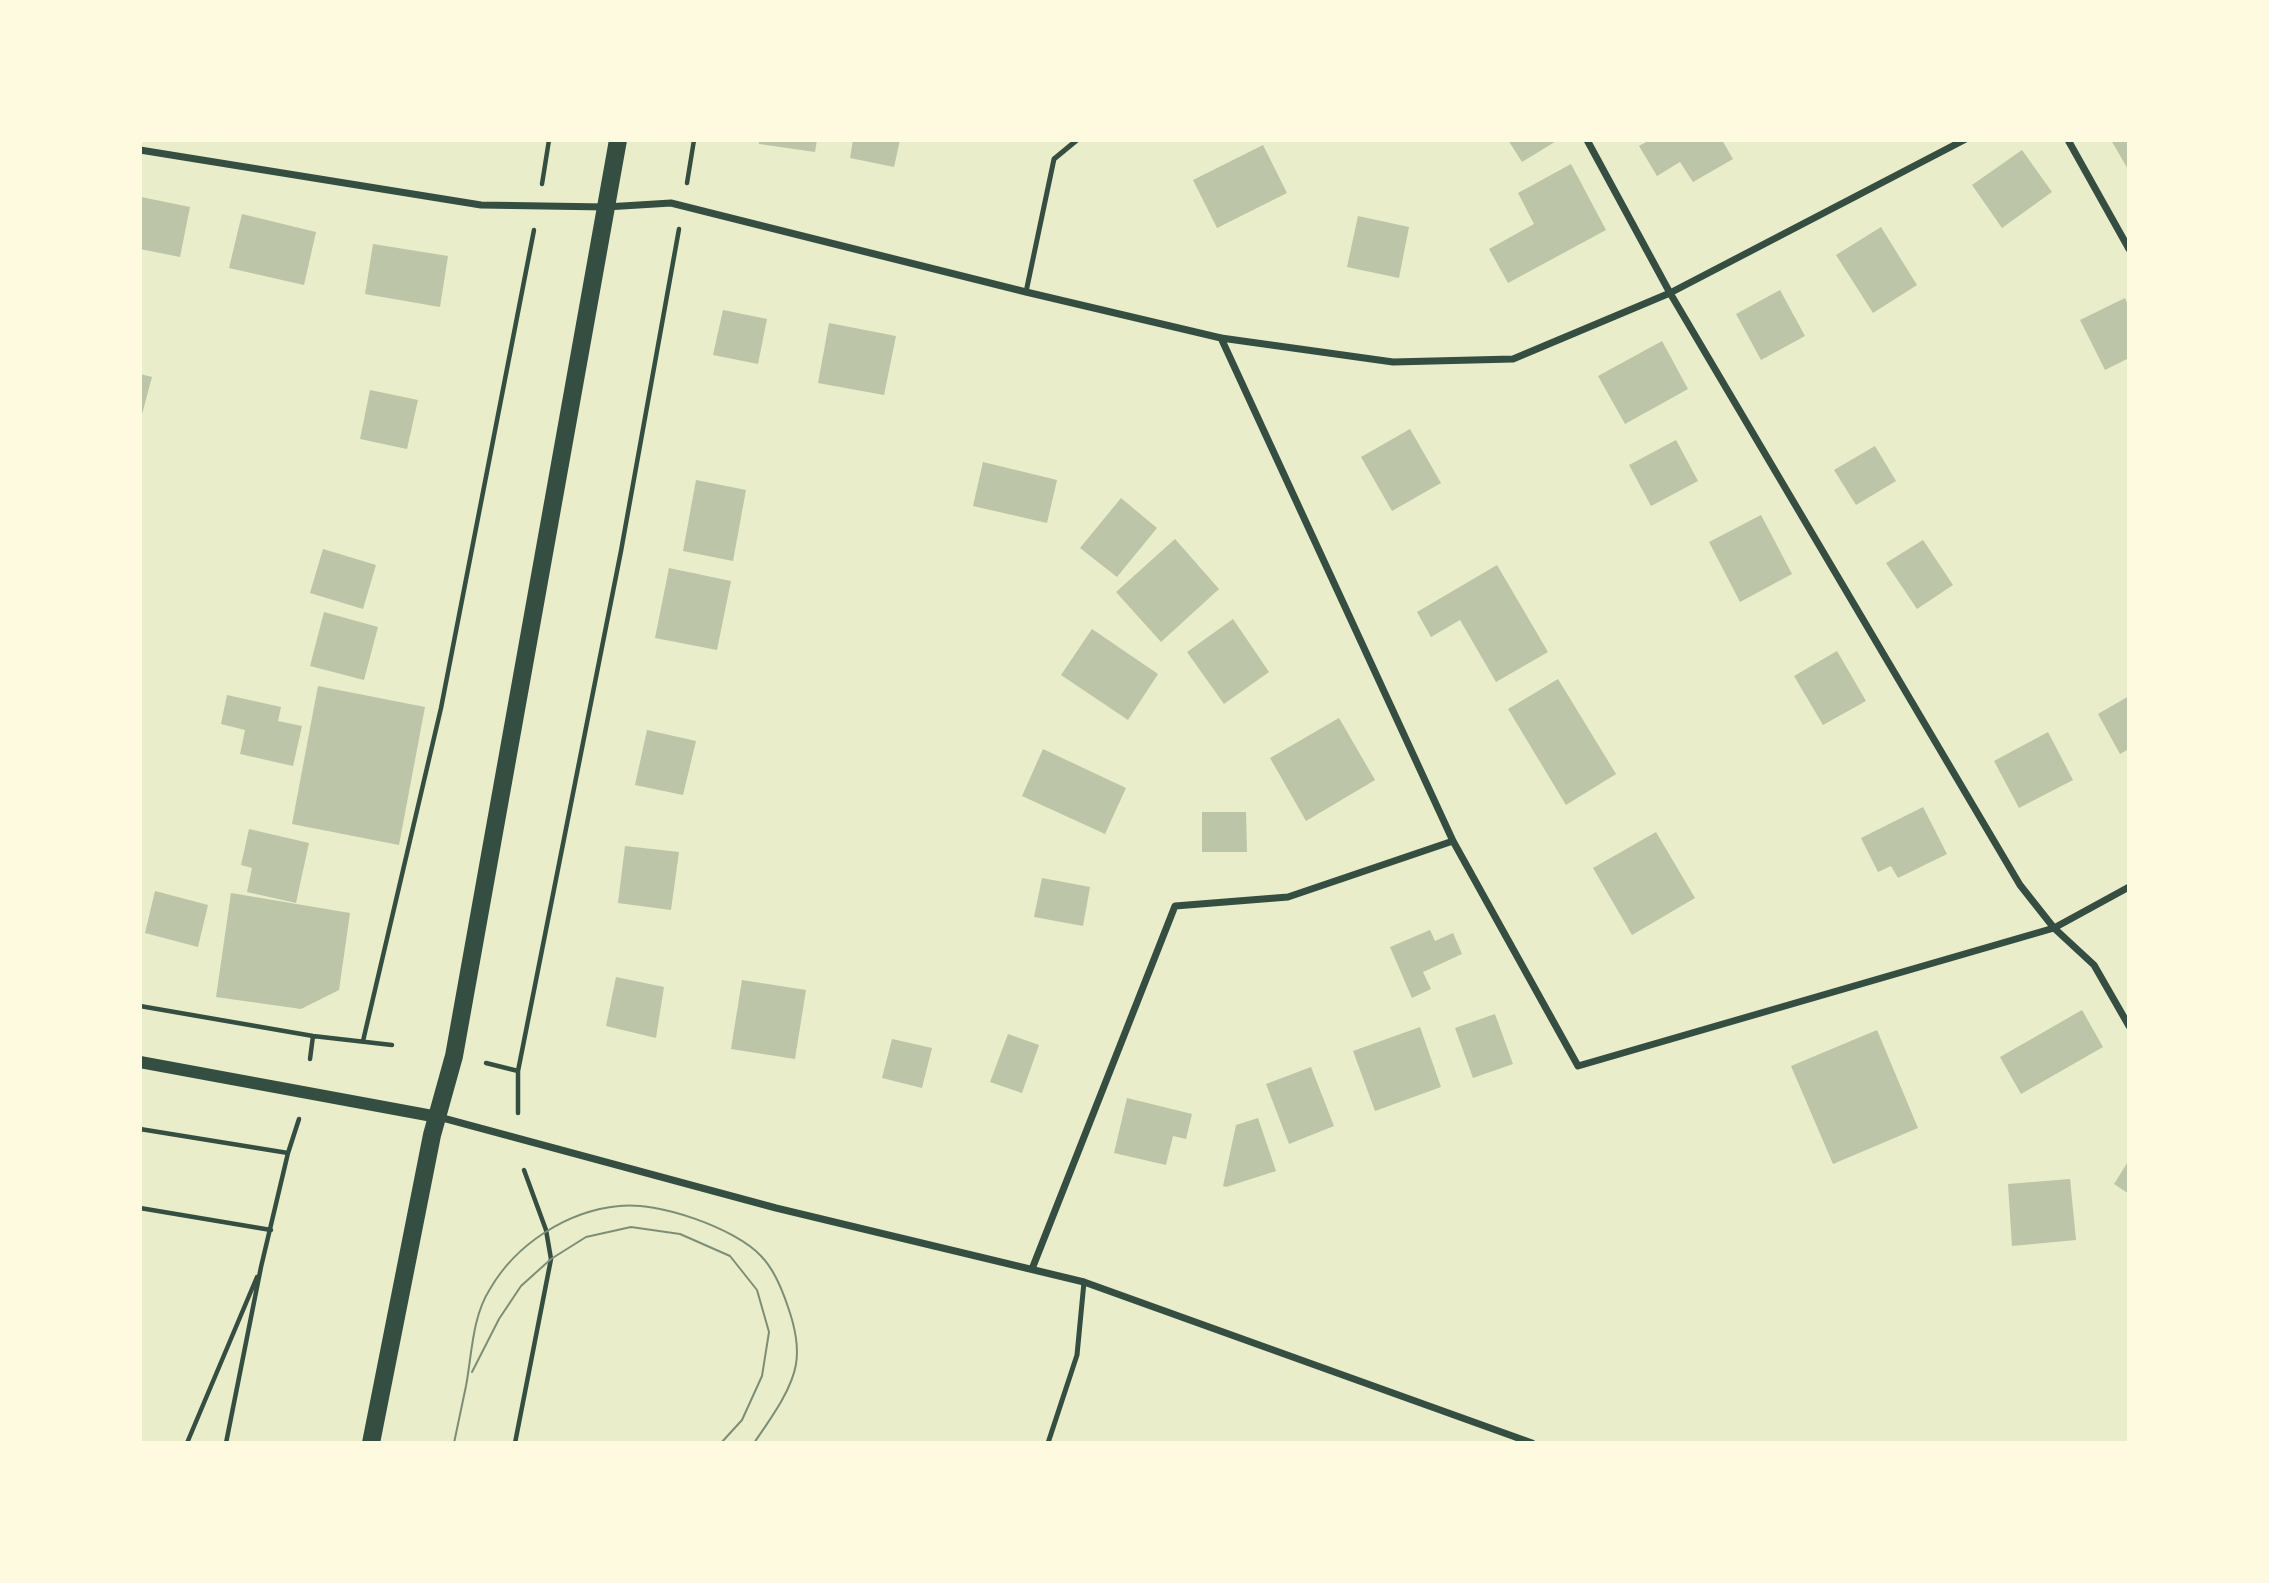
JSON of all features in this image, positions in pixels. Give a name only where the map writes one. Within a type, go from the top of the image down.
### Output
[{"type":"main road","points":[[371,1443],[432,1135],[454,1056],[618,140]]},
{"type":"street","points":[[1587,140],[1671,293],[2020,885],[2054,928],[2094,965],[2129,1026]]},
{"type":"street","points":[[140,150],[481,205],[606,207],[671,203],[1221,338],[1393,362],[1513,359],[1671,293],[1964,140]]},
{"type":"street","points":[[2068,140],[2129,249]]},
{"type":"street","points":[[1221,338],[1453,841],[1578,1066],[2054,928],[2129,887]]},
{"type":"street","points":[[1032,1269],[1175,906],[1289,897],[1453,841]]},
{"type":"street","points":[[140,1062],[438,1116],[776,1208],[1084,1282],[1532,1443]]},
{"type":"lane","points":[[1026,292],[1054,159],[1077,140]]},
{"type":"lane","points":[[1048,1443],[1077,1355],[1084,1282]]},
{"type":"path","points":[[363,1041],[441,708],[549,140]]},
{"type":"path","points":[[518,1118],[518,1071],[621,551],[694,140]]},
{"type":"path","points":[[140,1006],[313,1036],[392,1045]]},
{"type":"path","points":[[310,1059],[313,1036]]},
{"type":"path","points":[[486,1063],[518,1071]]},
{"type":"path","points":[[226,1443],[261,1267],[288,1153],[299,1119]]},
{"type":"path","points":[[140,1129],[288,1153]]},
{"type":"path","points":[[514,1443],[551,1259],[546,1230],[524,1170]]},
{"type":"path","points":[[140,1208],[271,1230]]},
{"type":"path","points":[[187,1443],[261,1267]]},
{"type":"building","points":[[759,140],[817,140],[815,152],[759,144]]},
{"type":"building","points":[[853,140],[900,140],[894,167],[850,158]]},
{"type":"building","points":[[1508,140],[1558,140],[1522,162]]},
{"type":"building","points":[[1650,140],[1722,140],[1733,159],[1693,182],[1680,162],[1657,176],[1639,146]]},
{"type":"building","points":[[2111,140],[2129,140],[2129,171]]},
{"type":"building","points":[[1263,145],[1287,193],[1217,228],[1193,180]]},
{"type":"building","points":[[2022,150],[2052,192],[2002,228],[1972,185]]},
{"type":"building","points":[[1571,164],[1606,230],[1508,283],[1489,249],[1534,224],[1518,193]]},
{"type":"building","points":[[141,197],[190,207],[180,257],[140,249]]},
{"type":"building","points":[[242,214],[316,232],[304,285],[229,268]]},
{"type":"building","points":[[1358,216],[1409,227],[1399,278],[1347,267]]},
{"type":"building","points":[[1881,227],[1917,285],[1873,313],[1836,255]]},
{"type":"building","points":[[373,244],[448,256],[440,307],[365,294]]},
{"type":"building","points":[[1780,290],[1805,336],[1761,360],[1736,314]]},
{"type":"building","points":[[2125,298],[2129,307],[2129,358],[2105,370],[2080,320]]},
{"type":"building","points":[[723,310],[767,319],[758,364],[713,355]]},
{"type":"building","points":[[829,323],[896,336],[884,395],[818,383]]},
{"type":"building","points":[[1662,341],[1688,389],[1625,424],[1598,376]]},
{"type":"building","points":[[140,374],[152,377],[141,418],[140,417]]},
{"type":"building","points":[[370,390],[418,400],[407,449],[360,439]]},
{"type":"building","points":[[1410,429],[1441,483],[1392,511],[1361,457]]},
{"type":"building","points":[[1676,440],[1698,481],[1651,506],[1629,465]]},
{"type":"building","points":[[1875,446],[1896,481],[1856,505],[1834,470]]},
{"type":"building","points":[[983,462],[1057,480],[1047,523],[973,506]]},
{"type":"building","points":[[696,480],[746,490],[733,561],[683,551]]},
{"type":"building","points":[[1121,498],[1157,528],[1117,577],[1080,548]]},
{"type":"building","points":[[1761,515],[1792,574],[1740,602],[1709,542]]},
{"type":"building","points":[[1175,539],[1219,589],[1161,642],[1116,592]]},
{"type":"building","points":[[1923,540],[1953,585],[1917,609],[1886,563]]},
{"type":"building","points":[[323,549],[376,565],[363,609],[310,593]]},
{"type":"building","points":[[1497,565],[1548,652],[1496,682],[1460,620],[1431,637],[1417,612]]},
{"type":"building","points":[[669,568],[731,581],[717,650],[655,638]]},
{"type":"building","points":[[324,612],[378,627],[364,680],[310,666]]},
{"type":"building","points":[[1233,619],[1269,672],[1224,704],[1187,652]]},
{"type":"building","points":[[1092,629],[1158,674],[1128,720],[1061,675]]},
{"type":"building","points":[[1837,651],[1866,701],[1823,725],[1794,676]]},
{"type":"building","points":[[1558,679],[1616,774],[1566,805],[1508,709]]},
{"type":"building","points":[[318,686],[425,707],[399,845],[292,824]]},
{"type":"building","points":[[227,695],[281,707],[278,721],[302,726],[293,766],[240,754],[245,730],[221,724]]},
{"type":"building","points":[[2129,696],[2129,749],[2120,754],[2098,714]]},
{"type":"building","points":[[1339,718],[1375,780],[1306,821],[1270,758]]},
{"type":"building","points":[[647,730],[696,741],[683,795],[635,785]]},
{"type":"building","points":[[2048,732],[2073,780],[2019,808],[1994,761]]},
{"type":"building","points":[[1043,749],[1126,788],[1105,834],[1022,796]]},
{"type":"building","points":[[1923,807],[1947,854],[1898,878],[1891,866],[1878,872],[1861,838]]},
{"type":"building","points":[[1202,812],[1246,812],[1247,852],[1202,852]]},
{"type":"building","points":[[249,829],[309,843],[296,903],[247,892],[252,868],[241,865]]},
{"type":"building","points":[[1656,832],[1695,898],[1632,935],[1593,868]]},
{"type":"building","points":[[625,846],[679,852],[671,910],[618,903]]},
{"type":"building","points":[[1042,878],[1090,887],[1083,926],[1034,917]]},
{"type":"building","points":[[155,891],[208,905],[198,947],[145,933]]},
{"type":"building","points":[[231,893],[350,913],[339,990],[301,1009],[216,997]]},
{"type":"building","points":[[1430,930],[1435,941],[1453,933],[1462,954],[1423,972],[1431,989],[1412,998],[1390,947]]},
{"type":"building","points":[[616,977],[664,987],[656,1038],[606,1026]]},
{"type":"building","points":[[742,980],[806,990],[795,1059],[731,1049]]},
{"type":"building","points":[[2082,1010],[2103,1047],[2021,1094],[2000,1057]]},
{"type":"building","points":[[1495,1014],[1513,1064],[1473,1078],[1455,1028]]},
{"type":"building","points":[[1420,1027],[1441,1087],[1375,1111],[1353,1051]]},
{"type":"building","points":[[1877,1030],[1918,1128],[1833,1164],[1791,1066]]},
{"type":"building","points":[[1008,1034],[1039,1045],[1022,1093],[990,1082]]},
{"type":"building","points":[[892,1039],[932,1048],[922,1088],[882,1078]]},
{"type":"building","points":[[1311,1067],[1334,1126],[1289,1144],[1266,1084]]},
{"type":"building","points":[[1127,1098],[1192,1114],[1186,1139],[1173,1136],[1166,1165],[1114,1153]]},
{"type":"building","points":[[1258,1118],[1276,1171],[1223,1186],[1236,1125]]},
{"type":"building","points":[[2129,1160],[2129,1194],[2114,1184]]},
{"type":"building","points":[[2070,1179],[2076,1240],[2012,1246],[2008,1184]]},
{"type":"tram line","points":[[454,1443],[476,1324],[484,1300],[501,1273],[529,1244],[545,1232],[581,1215],[619,1206],[674,1212],[715,1227],[749,1246],[770,1267],[786,1300],[794,1328],[796,1364],[785,1395],[754,1443]]},
{"type":"tram line","points":[[472,1372],[499,1319],[521,1286],[551,1259],[586,1237],[631,1227],[680,1234],[730,1256],[757,1290],[769,1332],[762,1376],[742,1420],[721,1443]]}]
